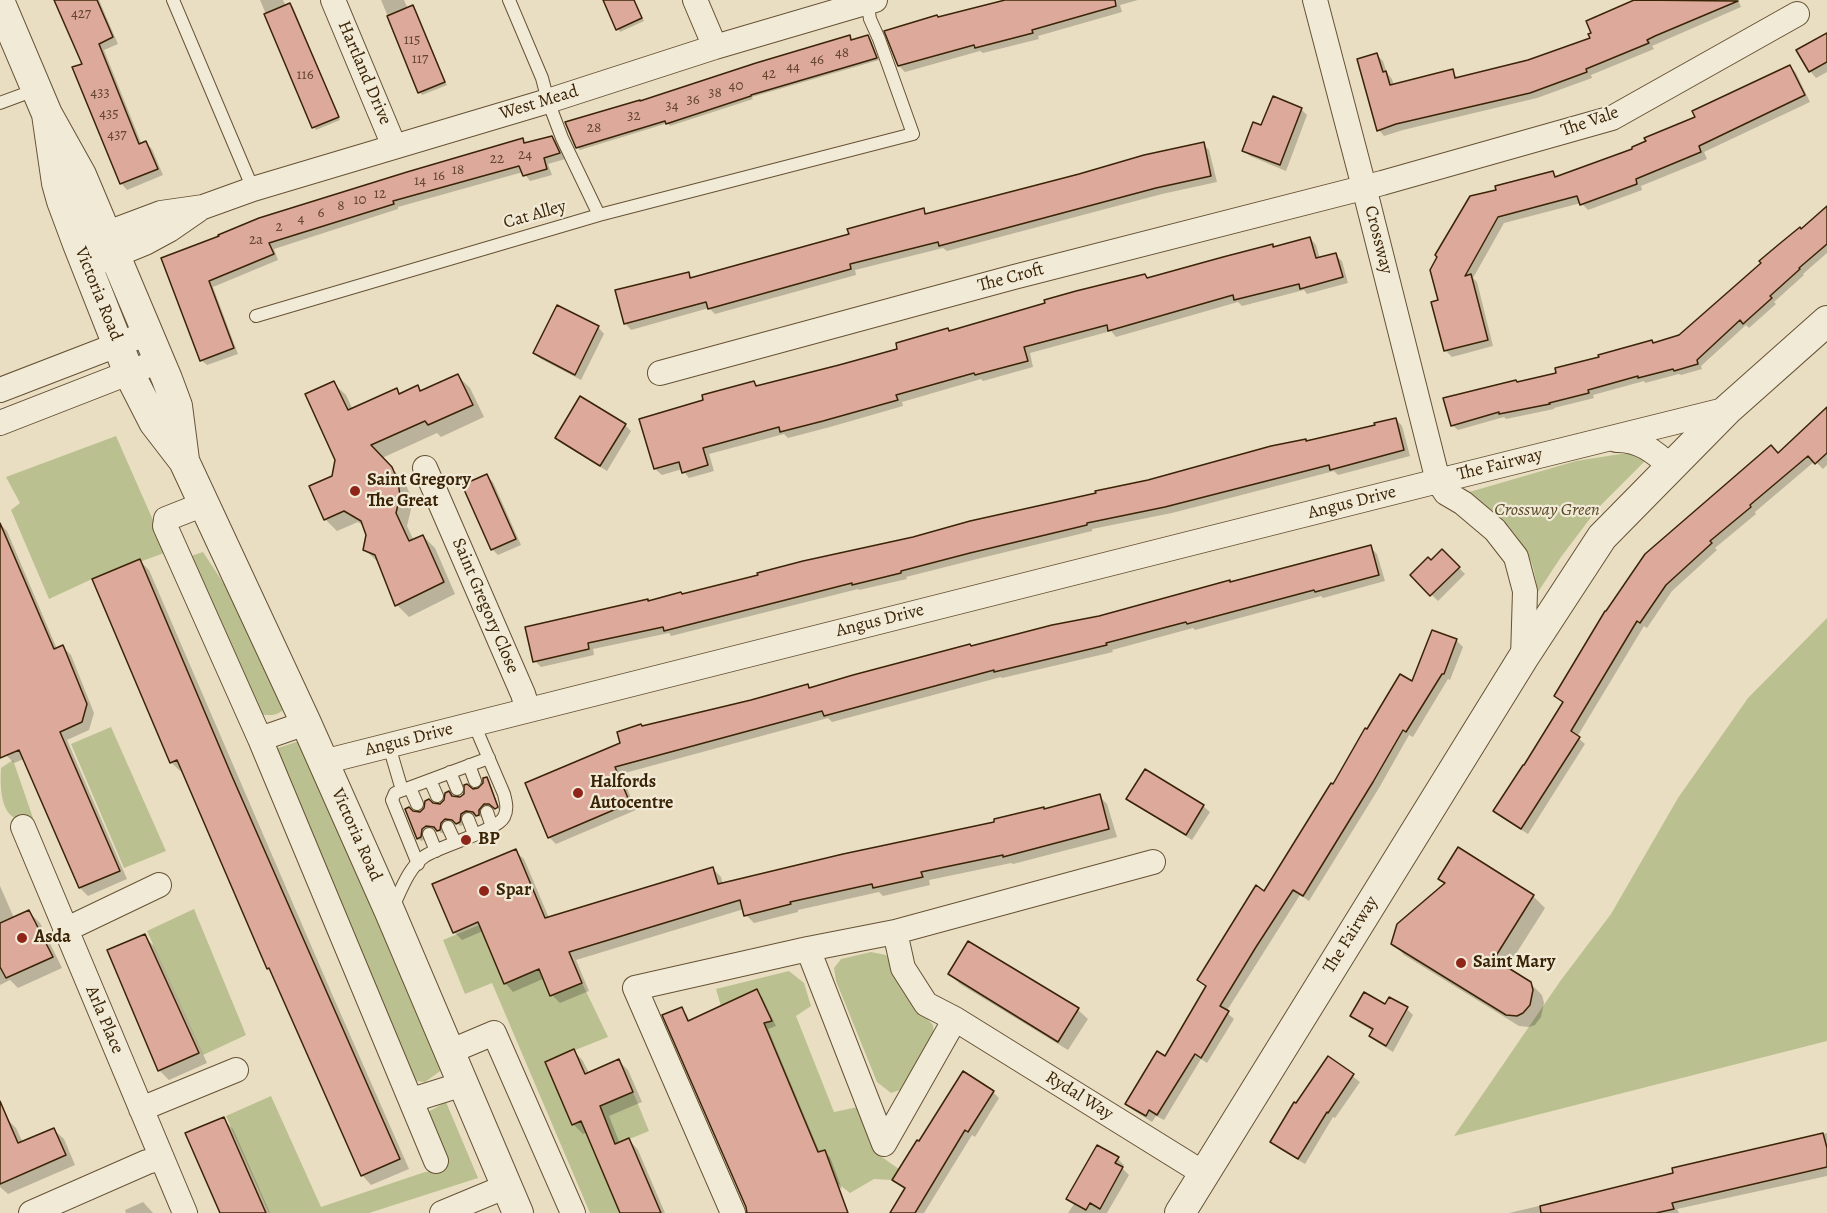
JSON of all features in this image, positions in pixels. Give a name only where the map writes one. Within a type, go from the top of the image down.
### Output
[{"type":"street","name":"Hartland Drive","points":[[333,0],[394,146]]},
{"type":"street","points":[[695,0],[715,47]]},
{"type":"street","name":"Crossway","points":[[1315,0],[1438,481]]},
{"type":"street","name":"West Mead","points":[[96,250],[169,230],[203,207],[253,189],[548,101],[715,47],[870,1]]},
{"type":"street","name":"Victoria Road","points":[[0,3],[42,101],[57,183],[146,333],[177,405],[184,461]]},
{"type":"street","name":"The Vale","points":[[1364,187],[1612,118],[1797,14]]},
{"type":"street","name":"The Croft","points":[[660,372],[1014,277],[1364,187]]},
{"type":"street","name":"Victoria Road","points":[[96,250],[118,345],[129,373],[154,422],[184,461],[306,723],[390,912],[512,1200]]},
{"type":"street","name":"The Fairway","points":[[1180,1213],[1523,658],[1602,537],[1728,409],[1827,321]]},
{"type":"street","points":[[0,390],[146,333]]},
{"type":"street","points":[[0,423],[159,361]]},
{"type":"street","name":"The Fairway","points":[[1523,658],[1525,591],[1516,557],[1496,530],[1463,503],[1446,493],[1438,481],[1728,409]]},
{"type":"street","name":"The Fairway","points":[[1595,442],[1623,440],[1641,444],[1671,467]]},
{"type":"street","name":"Saint Gregory Close","points":[[425,468],[528,710]]},
{"type":"street","name":"Angus Drive","points":[[323,762],[1438,481]]},
{"type":"street","points":[[204,504],[166,519],[165,526],[260,740],[436,1161]]},
{"type":"street","points":[[260,740],[306,723]]},
{"type":"street","name":"Arla Place","points":[[22,827],[185,1213]]},
{"type":"street","points":[[733,1213],[635,988],[895,932],[1153,862]]},
{"type":"street","points":[[66,930],[159,885]]},
{"type":"street","name":"Rydal Way","points":[[895,932],[903,968],[926,1004],[955,1019],[1203,1173]]},
{"type":"street","points":[[808,949],[884,1144],[955,1019]]},
{"type":"street","points":[[449,1052],[494,1033],[573,1213]]},
{"type":"street","points":[[141,1109],[236,1070]]},
{"type":"street","points":[[412,1100],[463,1084]]},
{"type":"street","points":[[31,1213],[147,1162],[162,1158]]},
{"type":"street","points":[[442,1213],[512,1200]]},
{"type":"lane","points":[[173,0],[253,189]]},
{"type":"lane","name":"Cat Alley","points":[[256,316],[599,215],[562,138],[542,78],[509,0]]},
{"type":"lane","points":[[599,215],[913,134],[870,19],[870,1]]},
{"type":"lane","points":[[0,102],[42,101]]},
{"type":"lane","points":[[390,912],[405,882],[424,857],[454,842],[498,825],[504,817],[507,806],[504,794],[474,724]]},
{"type":"lane","points":[[389,746],[406,789],[417,804]]},
{"type":"lane","points":[[418,864],[392,800],[395,793],[489,758]]},
{"type":"lane","points":[[469,765],[475,781]]},
{"type":"lane","points":[[450,772],[456,789]]},
{"type":"lane","points":[[430,780],[436,796]]},
{"type":"lane","points":[[487,812],[492,827]]},
{"type":"lane","points":[[468,819],[474,834]]},
{"type":"lane","points":[[448,827],[454,842]]},
{"type":"lane","points":[[429,834],[436,851]]},
{"type":"green space","points":[[116,436],[167,552],[92,579],[49,599],[11,510],[20,503],[6,477]]},
{"type":"green space","name":"Crossway Green","points":[[1627,453],[1645,461],[1598,508],[1538,592],[1527,552],[1513,532],[1497,514],[1466,493],[1576,461]]},
{"type":"green space","points":[[203,552],[245,616],[286,707],[277,714],[259,714],[191,556]]},
{"type":"green space","points":[[1827,618],[1827,1041],[1454,1136],[1561,980],[1611,914],[1678,798],[1748,698]]},
{"type":"green space","points":[[111,727],[166,851],[124,868],[71,744]]},
{"type":"green space","points":[[299,741],[443,1069],[425,1082],[415,1081],[272,750]]},
{"type":"green space","points":[[13,760],[33,818],[18,819],[8,812],[4,805],[1,768]]},
{"type":"green space","points":[[194,909],[246,1035],[203,1055],[147,931]]},
{"type":"green space","points":[[479,925],[504,984],[539,969],[582,983],[608,1037],[545,1062],[572,1125],[602,1112],[600,1106],[633,1092],[649,1131],[595,1153],[620,1213],[590,1213],[492,983],[465,994],[443,940]]},
{"type":"green space","points":[[871,952],[886,955],[908,998],[933,1025],[934,1038],[903,1089],[891,1093],[877,1082],[836,981],[834,968],[841,959]]},
{"type":"green space","points":[[789,971],[804,983],[811,1006],[796,1016],[834,1112],[858,1107],[876,1153],[899,1169],[892,1180],[874,1179],[850,1193],[836,1182],[818,1152],[764,1023],[772,1020],[757,990],[721,1006],[716,989]]},
{"type":"green space","points":[[271,1096],[321,1207],[448,1166],[426,1113],[446,1102],[478,1178],[369,1213],[269,1213],[226,1116]]},
{"type":"building","points":[[54,0],[97,0],[113,37],[99,44],[139,144],[146,141],[158,169],[120,184],[72,67],[82,64]]},
{"type":"building","points":[[603,0],[634,0],[642,18],[616,30]]},
{"type":"building","points":[[1005,0],[1115,0],[1116,6],[1032,30],[1033,33],[975,48],[974,45],[898,66],[884,31],[937,15],[938,17]]},
{"type":"building","points":[[1634,0],[1738,1],[1655,36],[1647,40],[1649,43],[1586,69],[1587,72],[1530,93],[1396,124],[1377,131],[1357,59],[1377,53],[1390,85],[1453,69],[1455,78],[1528,60],[1590,38],[1588,34],[1591,33],[1586,21]]},
{"type":"building","points":[[290,3],[339,117],[312,128],[264,14]]},
{"type":"building","points":[[413,5],[445,82],[418,93],[387,16]]},
{"type":"building","points":[[1827,33],[1827,62],[1809,72],[1796,50]]},
{"type":"building","points":[[850,35],[851,40],[868,35],[877,58],[751,95],[666,124],[665,121],[576,148],[565,122],[640,101]]},
{"type":"building","points":[[1790,65],[1805,95],[1699,146],[1701,152],[1636,179],[1637,184],[1580,205],[1577,196],[1498,217],[1465,276],[1471,274],[1488,340],[1444,351],[1431,302],[1438,300],[1430,270],[1437,257],[1435,255],[1470,196],[1496,190],[1495,186],[1553,171],[1555,177],[1632,149],[1646,141],[1644,138],[1695,117],[1692,111]]},
{"type":"building","points":[[1273,96],[1302,108],[1280,165],[1242,151],[1253,122],[1261,125]]},
{"type":"building","points":[[552,136],[560,153],[544,158],[547,169],[523,176],[519,166],[393,201],[394,204],[269,243],[274,254],[209,281],[234,348],[200,361],[161,258],[259,218],[523,138],[524,143]]},
{"type":"building","points":[[1204,142],[1211,176],[1156,188],[939,246],[938,242],[850,264],[851,269],[708,309],[706,302],[624,324],[615,290],[689,272],[690,278],[849,234],[847,229],[924,208],[925,214],[1144,155]]},
{"type":"building","points":[[1827,206],[1827,244],[1799,268],[1770,296],[1772,298],[1743,324],[1740,320],[1697,360],[1698,364],[1674,371],[1673,369],[1638,378],[1638,376],[1588,390],[1589,393],[1550,404],[1499,414],[1499,412],[1451,426],[1443,398],[1516,380],[1517,382],[1556,373],[1555,368],[1652,340],[1653,343],[1679,335],[1761,263],[1759,261]]},
{"type":"building","points":[[1310,237],[1316,258],[1336,253],[1343,277],[1300,289],[1299,284],[1234,300],[1233,295],[1108,331],[1107,325],[1024,347],[1028,361],[975,375],[974,373],[896,395],[898,400],[823,421],[780,432],[779,427],[703,448],[708,465],[682,473],[679,462],[654,469],[639,419],[703,400],[702,395],[754,381],[756,386],[897,349],[896,343],[948,328],[949,331],[1045,303],[1044,300],[1076,291],[1145,274],[1147,278],[1273,244],[1273,247]]},
{"type":"building","points":[[557,305],[599,326],[575,375],[533,353]]},
{"type":"building","name":"Saint Gregory The Great","points":[[458,374],[473,405],[428,425],[425,421],[371,445],[392,467],[398,481],[400,496],[396,513],[409,541],[423,535],[444,582],[395,606],[375,555],[363,550],[366,535],[361,521],[344,511],[324,520],[309,486],[332,476],[335,460],[305,394],[334,381],[348,410],[397,388],[399,394],[418,385],[420,391]]},
{"type":"building","points":[[580,396],[626,424],[600,466],[555,438]]},
{"type":"building","points":[[1827,407],[1827,453],[1815,464],[1808,456],[1750,505],[1751,507],[1710,541],[1712,543],[1666,585],[1640,623],[1637,621],[1571,731],[1580,737],[1521,829],[1493,811],[1563,702],[1554,696],[1605,611],[1645,554],[1771,445],[1778,453]]},
{"type":"building","points":[[1396,418],[1404,450],[1330,470],[1329,465],[1165,507],[1087,523],[1087,525],[901,571],[901,573],[852,585],[852,583],[664,631],[663,627],[588,643],[589,649],[533,662],[525,627],[681,592],[682,594],[803,561],[1096,493],[1095,491],[1148,480],[1271,446],[1306,439],[1306,441]]},
{"type":"building","points":[[487,474],[516,539],[491,550],[462,485]]},
{"type":"building","points":[[0,523],[54,649],[63,645],[87,704],[82,722],[60,732],[120,871],[79,888],[19,750],[0,758]]},
{"type":"building","points":[[1371,545],[1379,575],[1187,624],[1186,622],[1106,643],[1107,645],[994,672],[994,670],[824,716],[822,711],[615,767],[630,803],[548,838],[525,783],[620,743],[617,732],[641,724],[642,726],[751,700],[808,684],[809,688],[970,644],[971,646],[1052,625],[1099,616]]},
{"type":"building","points":[[1442,549],[1460,567],[1430,596],[1410,575],[1428,557],[1431,560]]},
{"type":"building","points":[[140,559],[231,774],[400,1159],[361,1176],[269,968],[267,969],[177,760],[170,763],[92,579]]},
{"type":"building","points":[[1432,630],[1457,639],[1444,674],[1406,732],[1403,730],[1303,896],[1293,890],[1256,947],[1220,1006],[1229,1011],[1201,1058],[1195,1054],[1157,1115],[1149,1110],[1146,1116],[1125,1104],[1157,1051],[1165,1056],[1206,986],[1197,980],[1256,885],[1264,891],[1400,674],[1412,681]]},
{"type":"building","points":[[1145,769],[1204,805],[1186,835],[1126,799]]},
{"type":"building","points":[[487,777],[498,807],[495,809],[489,804],[484,804],[479,810],[479,815],[476,816],[473,812],[466,811],[461,814],[460,822],[456,824],[452,820],[445,819],[441,823],[440,830],[437,831],[434,827],[426,826],[422,829],[421,837],[417,839],[405,809],[409,807],[413,811],[420,812],[424,808],[425,801],[429,799],[433,803],[440,804],[444,800],[445,793],[449,791],[452,796],[460,797],[464,794],[464,785],[467,784],[473,789],[478,788],[483,783],[483,778]]},
{"type":"building","points":[[1100,794],[1109,829],[1003,857],[1003,855],[921,872],[923,877],[873,888],[872,884],[790,902],[791,904],[744,916],[740,900],[569,952],[582,983],[550,996],[539,969],[504,984],[478,922],[453,933],[432,884],[516,849],[545,918],[713,867],[718,884],[843,854],[994,822],[994,819]]},
{"type":"building","points":[[1458,847],[1534,895],[1494,959],[1531,982],[1533,990],[1530,1005],[1517,1016],[1506,1015],[1391,944],[1397,924],[1445,883],[1438,879]]},
{"type":"building","name":"Asda","points":[[29,910],[53,957],[6,978],[0,967],[0,923]]},
{"type":"building","points":[[145,934],[199,1053],[158,1071],[107,950]]},
{"type":"building","points":[[968,941],[1079,1008],[1058,1042],[948,974]]},
{"type":"building","points":[[757,989],[772,1021],[764,1023],[818,1152],[825,1150],[848,1213],[747,1213],[662,1015],[682,1007],[688,1021]]},
{"type":"building","points":[[1364,992],[1385,1004],[1389,997],[1408,1007],[1386,1046],[1369,1036],[1373,1029],[1350,1016]]},
{"type":"building","points":[[574,1049],[585,1074],[619,1059],[633,1092],[600,1106],[615,1144],[629,1138],[661,1213],[620,1213],[581,1121],[572,1125],[545,1062]]},
{"type":"building","points":[[1328,1056],[1354,1074],[1298,1159],[1270,1142],[1294,1102],[1296,1103]]},
{"type":"building","points":[[963,1071],[994,1091],[968,1132],[965,1130],[915,1213],[890,1213],[905,1188],[892,1180]]},
{"type":"building","points":[[0,1101],[18,1143],[54,1128],[66,1155],[0,1184]]},
{"type":"building","points":[[224,1117],[266,1213],[220,1213],[185,1133]]},
{"type":"building","points":[[1823,1133],[1827,1148],[1827,1167],[1672,1203],[1674,1209],[1656,1213],[1541,1213],[1540,1206],[1673,1173],[1672,1168]]},
{"type":"building","points":[[1097,1145],[1119,1157],[1115,1163],[1123,1167],[1100,1209],[1090,1203],[1086,1210],[1066,1199]]},
{"type":"place","name":"Saint Gregory The Great","points":[[355,491]]},
{"type":"place","name":"Halfords Autocentre","points":[[578,793]]},
{"type":"place","name":"BP","points":[[466,840]]},
{"type":"place","name":"Spar","points":[[484,891]]},
{"type":"place","name":"Asda","points":[[22,938]]},
{"type":"place","name":"Saint Mary","points":[[1461,963]]}]
